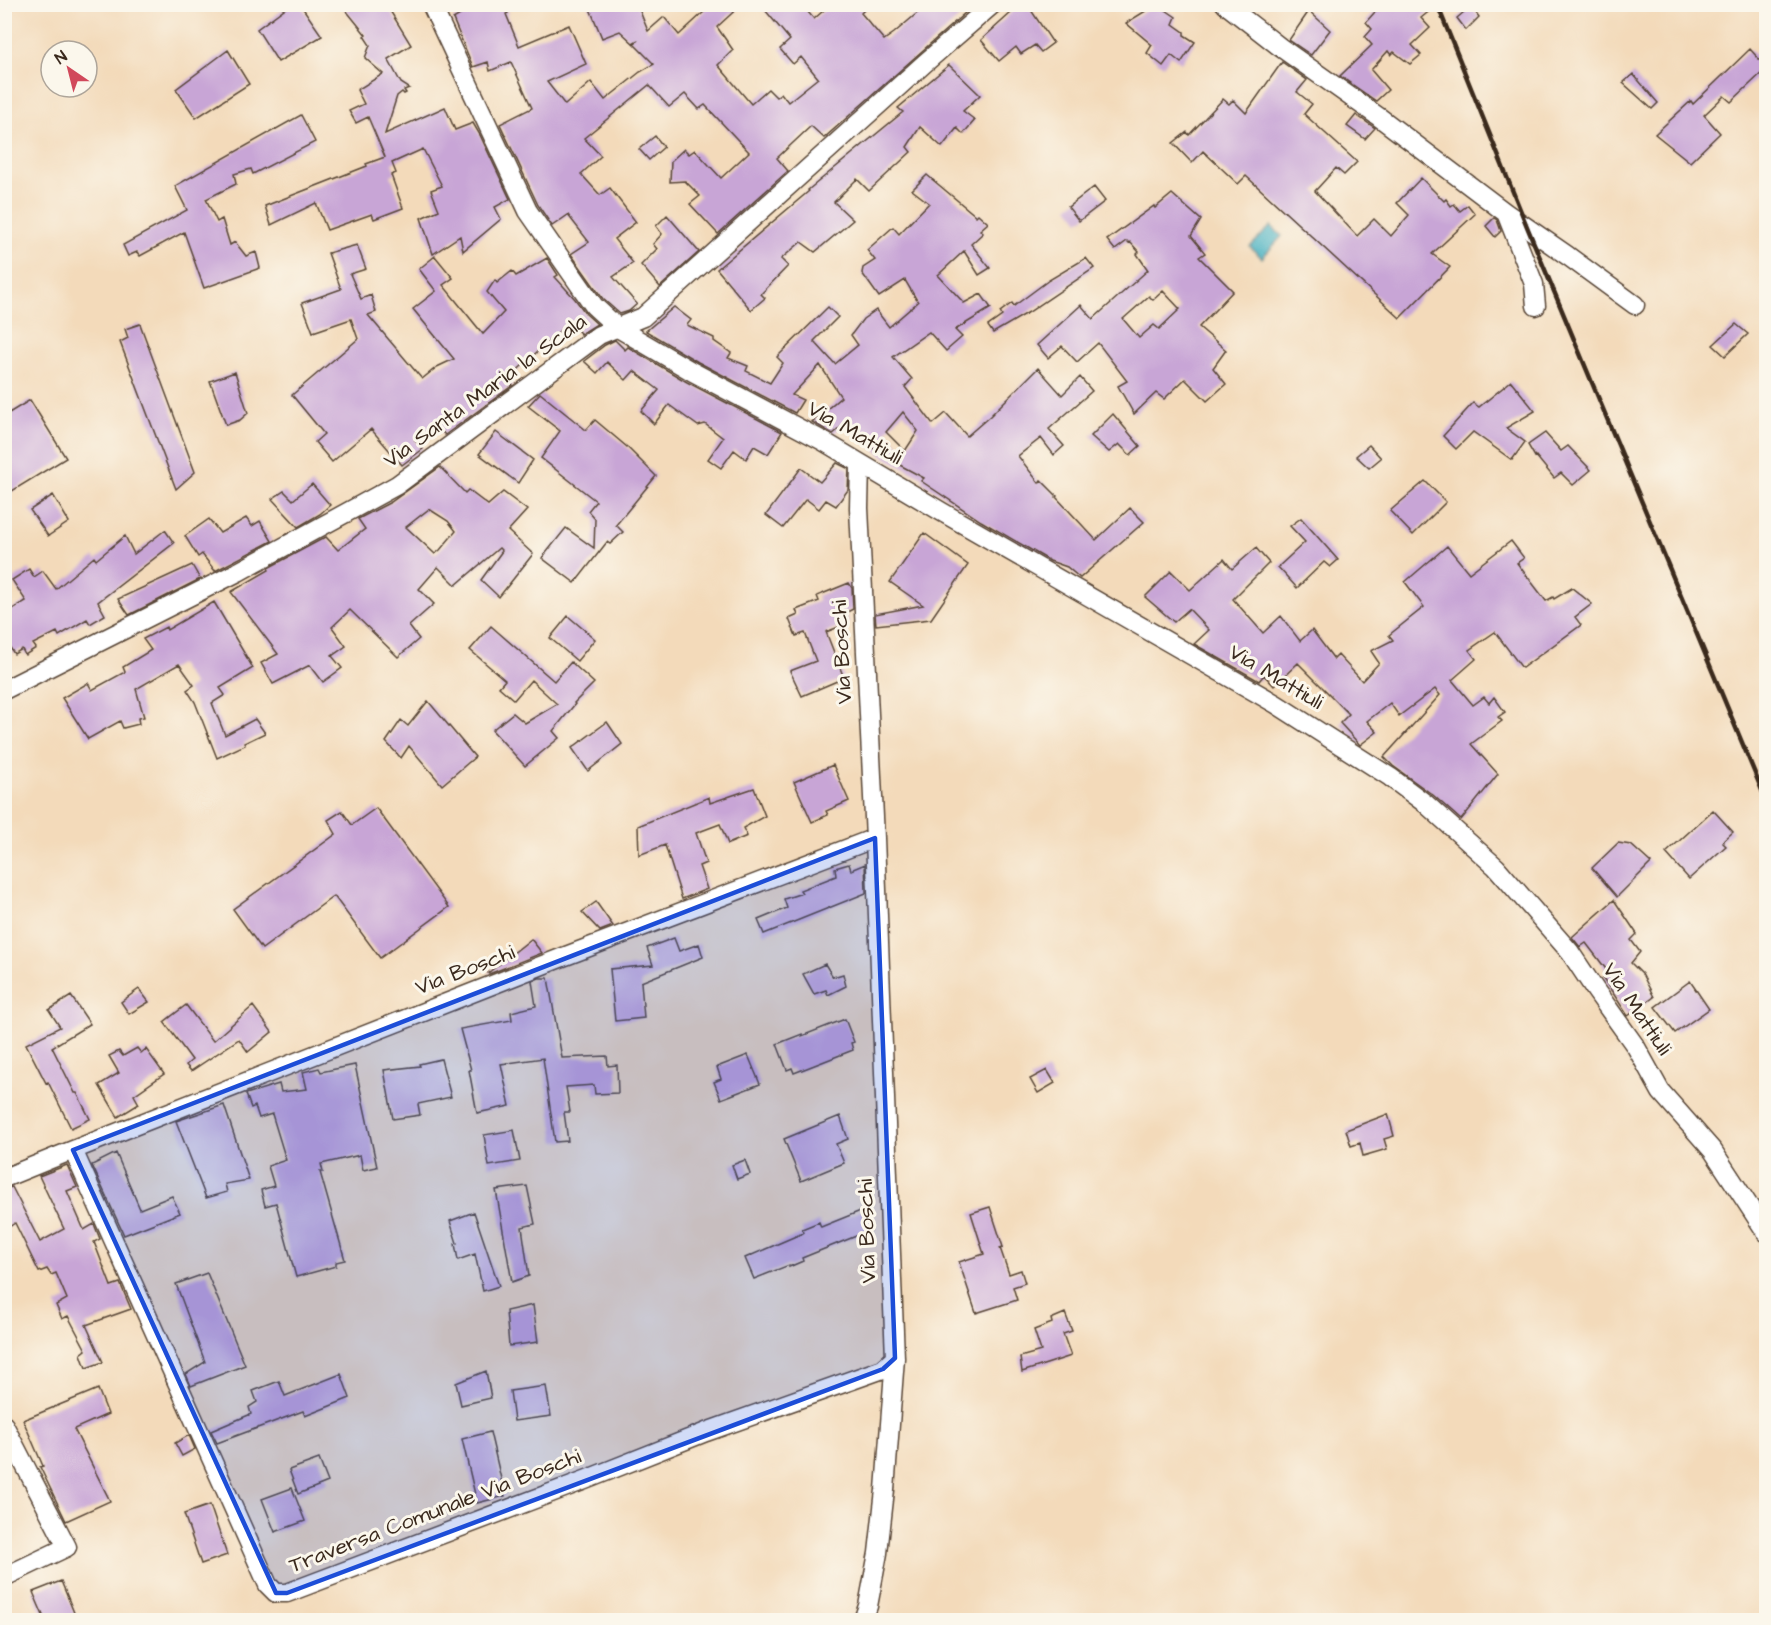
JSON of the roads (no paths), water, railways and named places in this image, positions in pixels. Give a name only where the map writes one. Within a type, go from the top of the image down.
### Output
[{"type":"street","name":"Via Mattiuli","points":[[431,4],[528,211],[594,306],[618,328],[693,372],[813,436],[1276,704],[1390,777],[1426,804],[1496,867],[1570,952],[1636,1047],[1661,1092],[1713,1151],[1764,1225]]},
{"type":"street","name":"Via Santa Maria la Scala","points":[[4,690],[238,572],[397,485],[599,335],[643,316],[993,4]]},
{"type":"street","points":[[1225,4],[1506,213],[1635,305]]},
{"type":"street","points":[[1506,213],[1534,284],[1536,306]]},
{"type":"street","name":"Via Boschi","points":[[860,464],[859,508],[896,1358],[879,1542],[868,1606],[863,1620]]},
{"type":"street","name":"Via Boschi","points":[[4,1178],[563,957],[875,838]]},
{"type":"street","name":"Traversa Comunale Via Boschi","points":[[73,1150],[268,1585],[276,1593],[287,1593],[706,1432],[883,1369],[896,1358]]},
{"type":"street","points":[[4,1425],[67,1547],[4,1577]]},
{"type":"water","points":[[1271,226],[1282,236],[1262,258],[1250,247]]},
{"type":"railway","points":[[1437,4],[1528,229],[1766,800]]}]
